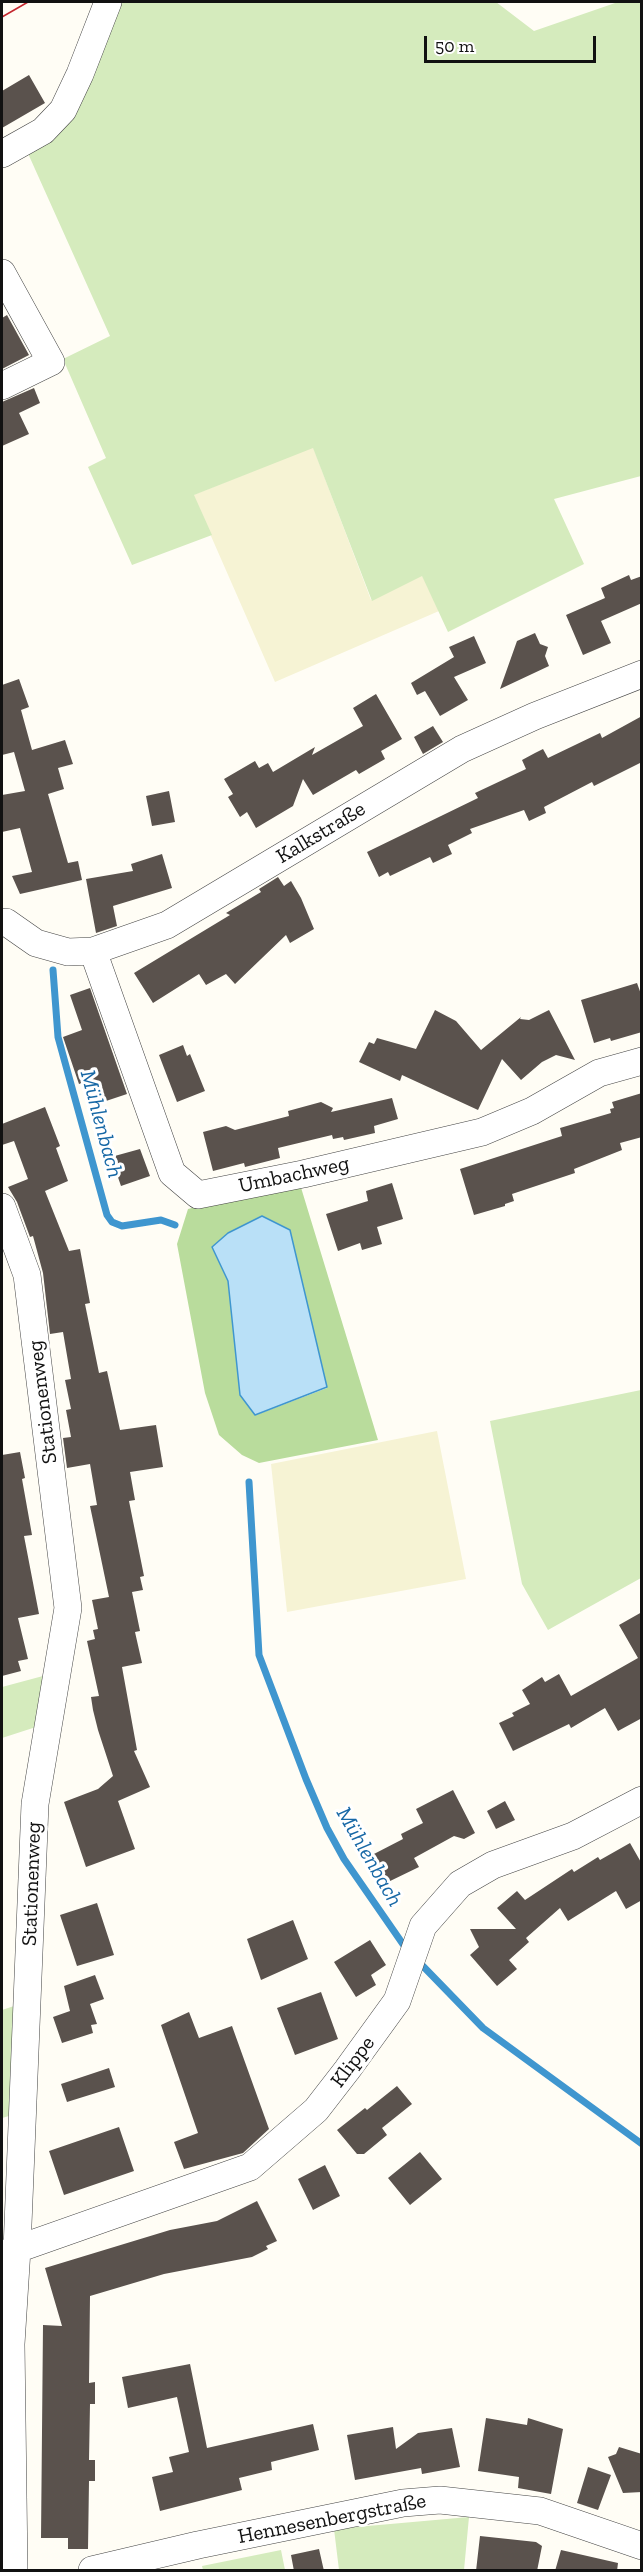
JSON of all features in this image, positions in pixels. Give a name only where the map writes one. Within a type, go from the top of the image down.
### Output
[{"type":"street","points":[[2,154],[43,131],[63,110],[80,75],[108,2]]},
{"type":"street","points":[[2,273],[51,362],[2,386]]},
{"type":"street","name":"Kalkstraße","points":[[3,918],[36,943],[68,952],[93,951],[167,925],[462,749],[535,716],[642,674]]},
{"type":"street","name":"Umbachweg","points":[[93,951],[172,1173],[198,1195],[303,1174],[482,1132],[532,1111],[599,1073],[642,1061]]},
{"type":"street","name":"Stationenweg","points":[[2,1207],[27,1275],[68,1608],[35,1804],[9,2252],[14,2571]]},
{"type":"street","name":"Klippe","points":[[9,2252],[250,2167],[316,2110],[397,2001],[423,1926],[460,1884],[493,1864],[573,1836],[642,1800]]},
{"type":"street","name":"Hennesenbergstraße","points":[[92,2571],[243,2536],[403,2503],[440,2500],[540,2511],[642,2546]]},
{"type":"shaded area","points":[[313,447],[371,600],[422,575],[439,611],[275,682],[193,495]]},
{"type":"shaded area","points":[[437,1431],[466,1579],[287,1612],[271,1464]]},
{"type":"green space","points":[[121,2],[496,2],[534,31],[618,2],[641,2],[641,476],[554,499],[584,564],[448,632],[422,576],[372,601],[313,448],[194,495],[212,535],[132,565],[88,467],[106,458],[63,359],[110,336],[26,149]]},
{"type":"green space","points":[[299,1181],[378,1440],[259,1463],[242,1455],[219,1435],[205,1393],[177,1244],[188,1209]],"holes":[[[228,1233],[327,1388],[256,1415],[240,1395],[228,1281],[213,1247]]]},
{"type":"green space","points":[[641,1390],[641,1578],[548,1630],[522,1584],[490,1421]]},
{"type":"green space","points":[[43,1676],[36,1727],[2,1738],[2,1687]]},
{"type":"green space","points":[[20,2004],[16,2114],[2,2118],[2,2010]]},
{"type":"green space","points":[[469,2517],[464,2570],[339,2570],[334,2529]]},
{"type":"green space","points":[[281,2550],[285,2570],[203,2570],[202,2566]]},
{"type":"water","points":[[262,1216],[290,1230],[327,1387],[255,1415],[240,1395],[228,1281],[212,1247],[228,1233]]},
{"type":"building","points":[[29,75],[45,103],[2,128],[2,91]]},
{"type":"building","points":[[7,315],[29,355],[2,369],[2,318]]},
{"type":"building","points":[[34,388],[40,403],[19,413],[29,434],[2,446],[2,402]]},
{"type":"building","points":[[629,575],[631,580],[642,576],[642,603],[601,621],[611,643],[583,655],[566,615],[605,598],[601,588]]},
{"type":"building","points":[[535,633],[540,644],[548,647],[545,656],[549,666],[500,689],[517,641]]},
{"type":"building","points":[[474,636],[486,663],[454,677],[468,700],[440,716],[425,691],[417,695],[411,683],[454,657],[449,647]]},
{"type":"building","points":[[19,679],[29,707],[21,710],[32,750],[65,740],[73,764],[58,768],[64,789],[48,794],[68,863],[78,861],[82,880],[20,894],[12,876],[32,872],[20,828],[2,832],[2,795],[25,791],[14,752],[2,755],[2,685]]},
{"type":"building","points":[[376,694],[402,739],[381,751],[385,759],[359,774],[356,770],[313,795],[303,779],[293,806],[256,828],[247,812],[240,817],[228,797],[233,794],[224,779],[255,761],[259,768],[268,763],[273,772],[315,747],[312,755],[363,726],[353,708]]},
{"type":"building","points":[[642,716],[642,762],[594,786],[592,782],[544,807],[546,813],[529,821],[524,810],[470,829],[472,833],[448,845],[452,854],[433,863],[430,857],[390,876],[388,872],[379,877],[367,852],[478,798],[475,793],[526,769],[522,760],[543,749],[548,758],[600,733],[602,738]]},
{"type":"building","points":[[433,726],[443,742],[423,754],[414,737]]},
{"type":"building","points":[[169,791],[175,822],[152,826],[146,796]]},
{"type":"building","points":[[162,854],[172,888],[113,906],[117,926],[96,933],[86,879],[133,871],[131,864]]},
{"type":"building","points":[[278,877],[284,886],[291,881],[314,929],[290,943],[286,935],[235,984],[226,974],[206,985],[199,974],[153,1003],[134,973],[230,915],[226,913],[261,892],[259,889]]},
{"type":"building","points":[[637,983],[642,997],[642,1032],[611,1041],[610,1038],[594,1043],[581,1000]]},
{"type":"building","points":[[90,988],[127,1094],[97,1104],[89,1081],[79,1084],[63,1037],[82,1030],[70,995]]},
{"type":"building","points":[[435,1010],[456,1021],[481,1050],[521,1017],[520,1019],[529,1020],[549,1010],[575,1060],[556,1055],[542,1062],[521,1080],[502,1059],[478,1110],[402,1075],[400,1081],[359,1062],[369,1042],[374,1044],[377,1038],[416,1049]]},
{"type":"building","points":[[183,1045],[187,1056],[190,1054],[205,1091],[177,1102],[159,1055]]},
{"type":"building","points":[[642,1093],[642,1137],[620,1143],[622,1150],[574,1169],[575,1173],[512,1194],[514,1201],[505,1206],[474,1215],[460,1169],[562,1136],[560,1128],[611,1113],[610,1109],[614,1108],[612,1102]]},
{"type":"building","points":[[392,1098],[398,1119],[374,1126],[375,1133],[344,1140],[343,1137],[333,1139],[332,1135],[278,1148],[280,1158],[245,1167],[244,1163],[213,1171],[203,1132],[226,1126],[235,1130],[289,1116],[288,1111],[321,1102],[333,1108],[331,1112]]},
{"type":"building","points":[[45,1107],[60,1146],[56,1148],[68,1181],[45,1191],[69,1251],[80,1249],[90,1303],[85,1304],[99,1373],[107,1371],[120,1430],[156,1425],[163,1467],[130,1472],[135,1500],[129,1501],[144,1576],[140,1577],[143,1590],[132,1592],[140,1631],[135,1632],[142,1663],[122,1667],[137,1750],[134,1751],[150,1787],[118,1801],[135,1849],[86,1867],[64,1802],[98,1789],[113,1776],[93,1710],[91,1697],[99,1696],[87,1641],[95,1639],[93,1630],[98,1629],[92,1600],[109,1597],[90,1506],[97,1505],[90,1464],[67,1468],[63,1438],[71,1437],[66,1410],[71,1409],[65,1380],[71,1379],[63,1332],[50,1334],[43,1273],[33,1236],[30,1237],[17,1202],[8,1187],[28,1179],[14,1141],[2,1145],[2,1124]]},
{"type":"building","points":[[140,1149],[150,1176],[121,1186],[111,1157]]},
{"type":"building","points":[[392,1183],[403,1219],[377,1227],[382,1244],[362,1250],[360,1243],[338,1251],[326,1214],[368,1201],[366,1191]]},
{"type":"building","points":[[20,1452],[25,1478],[22,1479],[32,1535],[24,1536],[39,1614],[18,1618],[28,1659],[18,1661],[21,1671],[2,1676],[2,1455]]},
{"type":"building","points":[[642,1612],[642,1718],[618,1731],[605,1708],[571,1728],[569,1724],[513,1751],[499,1723],[514,1716],[512,1713],[530,1704],[522,1690],[542,1677],[545,1682],[559,1674],[571,1696],[638,1658],[619,1625]]},
{"type":"building","points":[[453,1790],[475,1833],[464,1839],[454,1836],[414,1858],[419,1867],[386,1883],[372,1855],[403,1839],[401,1834],[423,1823],[416,1809]]},
{"type":"building","points":[[505,1801],[515,1820],[496,1829],[487,1811]]},
{"type":"building","points":[[630,1843],[642,1864],[642,1900],[626,1909],[616,1891],[568,1921],[560,1908],[526,1938],[529,1942],[509,1960],[517,1969],[497,1986],[470,1955],[479,1947],[470,1929],[516,1929],[497,1908],[517,1891],[525,1900],[572,1869],[574,1872],[598,1857],[600,1860]]},
{"type":"building","points":[[97,1903],[114,1955],[77,1966],[60,1915]]},
{"type":"building","points":[[293,1920],[308,1959],[261,1980],[247,1939]]},
{"type":"building","points":[[370,1940],[386,1965],[371,1975],[376,1985],[356,1997],[334,1962]]},
{"type":"building","points":[[95,1975],[104,1999],[90,2004],[97,2024],[91,2025],[93,2033],[62,2043],[53,2017],[70,2011],[64,1986]]},
{"type":"building","points":[[321,1992],[338,2039],[295,2055],[277,2008]]},
{"type":"building","points":[[189,2012],[199,2038],[232,2026],[269,2129],[243,2153],[184,2169],[174,2142],[198,2133],[161,2025]]},
{"type":"building","points":[[109,2068],[115,2087],[67,2102],[61,2084]]},
{"type":"building","points":[[397,2086],[412,2104],[382,2128],[387,2135],[364,2154],[357,2154],[337,2130]]},
{"type":"building","points":[[119,2127],[134,2171],[64,2195],[49,2151]]},
{"type":"building","points":[[420,2152],[442,2179],[410,2205],[388,2178]]},
{"type":"building","points":[[325,2165],[340,2196],[313,2210],[298,2179]]},
{"type":"building","points":[[257,2201],[277,2241],[266,2246],[268,2249],[252,2257],[164,2274],[90,2296],[89,2383],[95,2382],[95,2404],[90,2404],[89,2460],[95,2460],[95,2481],[89,2481],[88,2549],[68,2549],[68,2538],[41,2538],[43,2325],[62,2326],[45,2268],[170,2230],[217,2221]]},
{"type":"building","points":[[190,2364],[207,2448],[313,2424],[319,2450],[271,2462],[272,2470],[239,2478],[242,2490],[160,2511],[152,2477],[173,2472],[169,2457],[189,2452],[177,2397],[128,2408],[122,2377]]},
{"type":"building","points":[[486,2418],[527,2425],[528,2418],[563,2429],[551,2494],[518,2488],[519,2477],[478,2471]]},
{"type":"building","points":[[393,2427],[396,2449],[418,2433],[452,2428],[460,2467],[422,2474],[421,2468],[355,2480],[347,2435]]},
{"type":"building","points":[[619,2447],[642,2454],[642,2492],[623,2493],[608,2457],[616,2454]]},
{"type":"building","points":[[588,2467],[611,2475],[598,2510],[577,2503]]},
{"type":"building","points":[[480,2536],[536,2542],[542,2546],[537,2571],[476,2571]]},
{"type":"building","points":[[319,2549],[324,2571],[294,2571],[291,2555]]},
{"type":"building","points":[[561,2550],[618,2563],[617,2571],[555,2571]]},
{"type":"waterway","name":"Mühlenbach","points":[[53,970],[58,1037],[107,1215],[112,1222],[122,1226],[161,1220],[175,1225]]},
{"type":"waterway","name":"Mühlenbach","points":[[249,1482],[259,1655],[327,1828],[344,1859],[407,1950]]},
{"type":"waterway","name":"Mühlenbach","points":[[417,1960],[483,2028],[642,2144]]},
{"type":"tram line","points":[[2,17],[28,2]]}]
